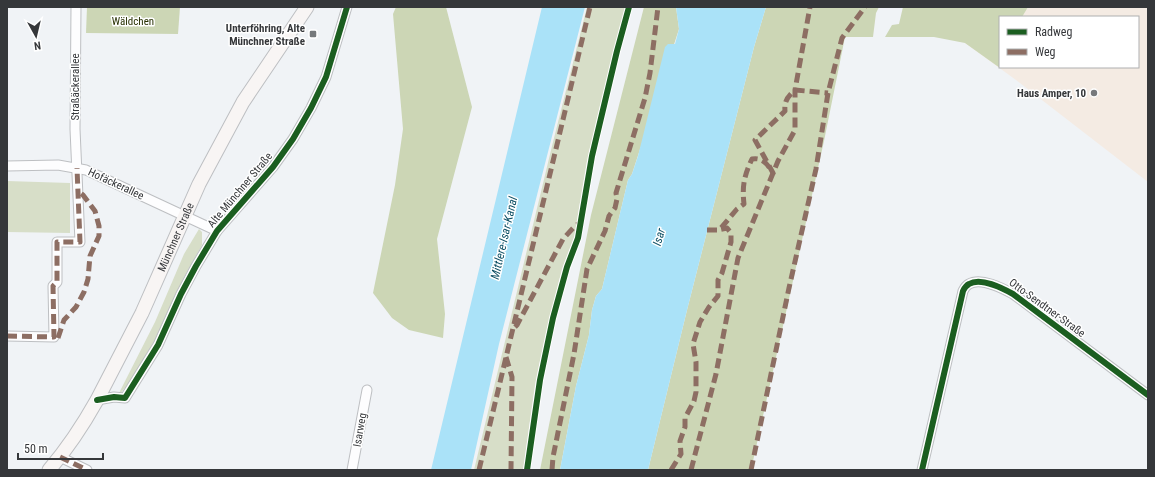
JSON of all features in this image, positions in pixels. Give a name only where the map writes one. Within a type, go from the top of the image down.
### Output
[{"type":"main road","name":"Münchner Straße","points":[[49,470],[60,457],[90,413],[97,400],[142,313],[199,184],[243,102],[307,7]]},
{"type":"street","name":"Straßäckerallee","points":[[7,336],[54,337],[53,286],[57,282],[57,242],[80,242],[78,168],[75,129],[76,7]]},
{"type":"street","name":"Alte Münchner Straße","points":[[97,400],[126,398],[158,345],[181,294],[217,231],[273,167],[293,139],[311,108],[326,77],[348,7]]},
{"type":"street","name":"Hofäckerallee","points":[[7,166],[58,165],[86,170],[217,231]]},
{"type":"street","name":"Otto-Sendtner-Straße","points":[[922,470],[963,291],[970,283],[981,281],[1000,287],[1013,294],[1148,395]]},
{"type":"street","name":"Isarweg","points":[[352,470],[367,390]]},
{"type":"street","points":[[60,457],[87,470]]},
{"type":"shaded area","points":[[976,7],[1148,7],[1148,182],[999,68],[1139,68],[1139,16],[999,16],[999,68],[965,43]]},
{"type":"green space","name":"Wäldchen","points":[[87,7],[180,7],[178,34],[86,33]]},
{"type":"green space","points":[[396,7],[446,7],[472,107],[437,239],[445,314],[443,338],[409,330],[392,318],[373,293],[395,185],[403,129],[393,14]]},
{"type":"green space","points":[[587,7],[625,7],[587,161],[574,238],[562,269],[545,337],[535,385],[523,470],[474,470],[552,146]]},
{"type":"green space","points":[[644,7],[676,7],[679,29],[632,174],[628,180],[602,289],[596,296],[592,310],[589,335],[576,386],[560,470],[540,470],[591,215]]},
{"type":"green space","points":[[766,7],[879,7],[876,13],[873,37],[845,37],[824,141],[751,470],[648,470],[754,47]]},
{"type":"green space","points":[[903,7],[1028,7],[1023,16],[999,16],[999,67],[965,43],[934,37],[885,37],[892,25],[899,24]]},
{"type":"green space","points":[[7,181],[70,183],[70,233],[7,232]]},
{"type":"green space","points":[[199,229],[202,232],[202,245],[183,279],[156,338],[131,380],[120,394],[119,393],[155,322],[184,254]]},
{"type":"water","name":"Mittlere-Isar-Kanal","points":[[542,7],[585,7],[499,344],[471,470],[431,470]]},
{"type":"water","name":"Isar","points":[[676,7],[766,7],[754,47],[648,470],[560,470],[576,386],[589,335],[592,310],[596,296],[602,289],[628,180],[632,174],[638,156],[665,47],[668,44],[675,44],[679,29]]},
{"type":"marked path","points":[[479,470],[590,7]]},
{"type":"marked path","points":[[552,470],[553,457],[574,354],[587,269],[605,231],[609,216],[615,208],[617,199],[616,193],[645,98],[650,73],[658,7]]},
{"type":"marked path","points":[[691,470],[716,374],[738,258],[778,161],[795,130],[795,90],[810,7]]},
{"type":"marked path","points":[[751,470],[789,288],[816,169],[828,93],[842,38],[865,7]]},
{"type":"marked path","points":[[707,230],[718,230],[721,228],[737,209],[744,204],[744,181],[752,159],[762,160],[773,173],[755,140],[785,111],[786,102],[790,94],[795,90],[828,93]]},
{"type":"marked path","points":[[7,336],[54,337],[53,286],[57,282],[57,242],[80,242],[77,168]]},
{"type":"marked path","points":[[58,338],[64,320],[76,307],[84,292],[88,279],[90,256],[99,236],[99,226],[95,211],[79,192]]},
{"type":"marked path","points":[[515,327],[563,239],[575,226],[580,223]]},
{"type":"marked path","points":[[671,470],[681,454],[680,441],[685,427],[685,418],[694,401],[696,392],[696,362],[693,344],[700,322],[718,296],[718,280],[722,273],[731,242],[731,233],[727,228],[718,230]]},
{"type":"marked path","points":[[506,357],[512,377],[511,470]]},
{"type":"marked path","points":[[60,457],[87,470]]},
{"type":"cycle path","points":[[97,400],[114,397],[125,398],[158,345],[181,294],[217,231],[273,167],[293,139],[311,108],[326,77],[347,7]]},
{"type":"cycle path","points":[[527,470],[540,380],[553,318],[567,267],[578,238],[592,156],[629,7]]},
{"type":"cycle path","points":[[922,470],[963,291],[968,285],[974,282],[991,284],[1013,294],[1148,395]]},
{"type":"place","name":"Unterföhring, Alte Münchner Straße","points":[[313,34]]},
{"type":"place","name":"Haus Amper, 10","points":[[1094,93]]}]
